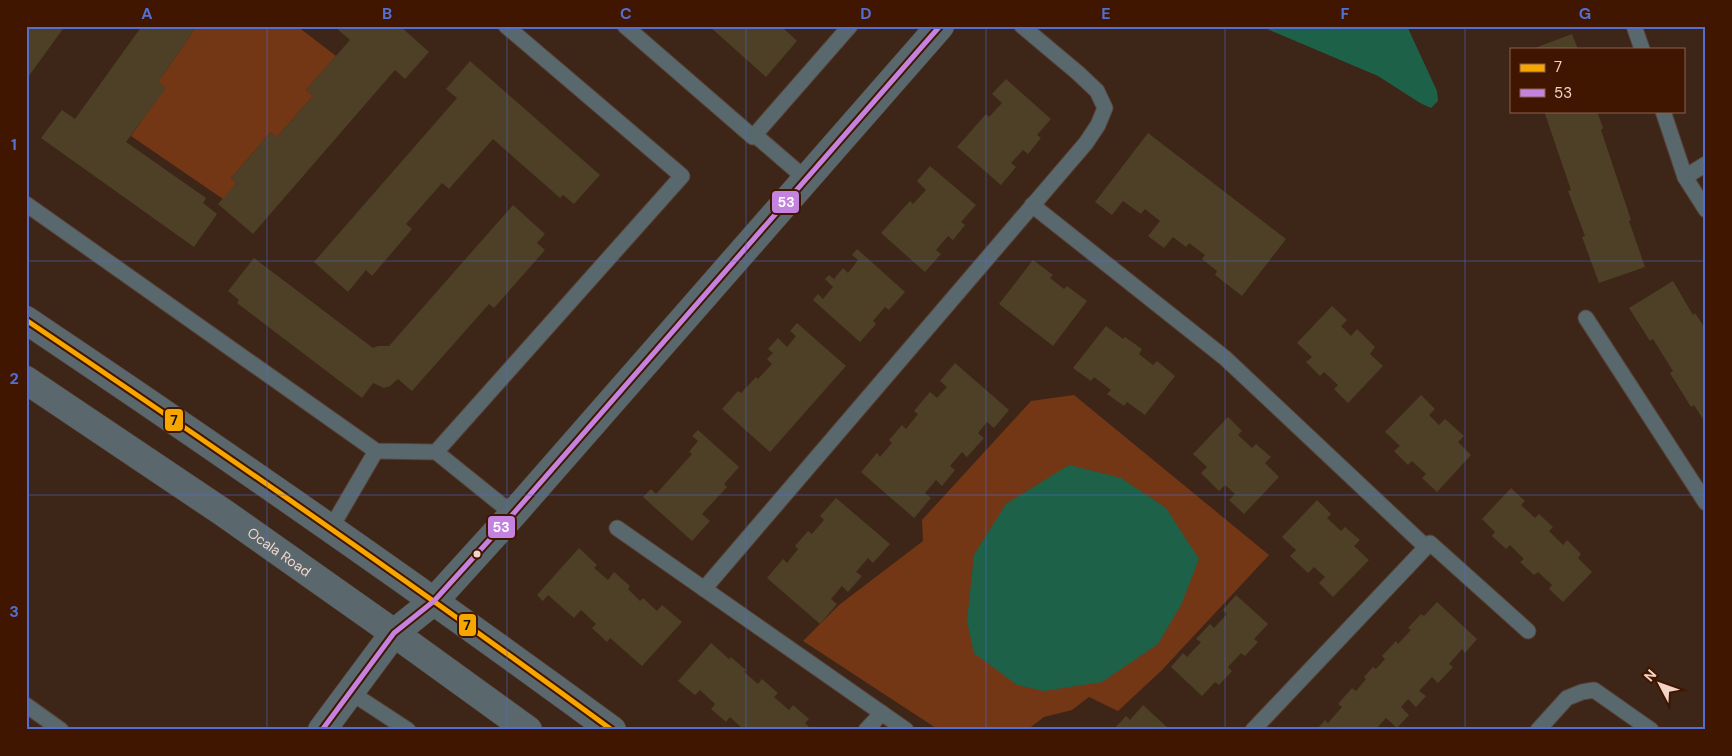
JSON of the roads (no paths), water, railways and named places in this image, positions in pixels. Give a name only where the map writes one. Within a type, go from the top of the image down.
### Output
[{"type":"main road","points":[[26,320],[331,528],[612,730]]},
{"type":"main road","name":"Ocala Road","points":[[26,380],[224,513],[528,730]]},
{"type":"street","points":[[322,730],[394,633],[434,601],[513,514],[940,26]]},
{"type":"lane","points":[[436,452],[682,176],[506,26]]},
{"type":"lane","points":[[625,26],[753,137],[850,26]]},
{"type":"lane","points":[[704,589],[1086,142],[1098,125],[1105,108],[1097,92],[1078,72],[1022,26]]},
{"type":"lane","points":[[1634,26],[1642,48]]},
{"type":"lane","points":[[1663,112],[1685,176],[1706,210]]},
{"type":"lane","points":[[755,134],[806,179]]},
{"type":"lane","points":[[1685,176],[1706,164]]},
{"type":"lane","points":[[26,204],[376,451],[436,452],[513,514]]},
{"type":"lane","points":[[1032,205],[1225,358],[1426,547]]},
{"type":"lane","points":[[1586,318],[1706,503]]},
{"type":"lane","points":[[331,528],[376,451]]},
{"type":"lane","points":[[617,528],[906,730]]},
{"type":"lane","points":[[1253,730],[1430,543],[1528,631]]},
{"type":"lane","points":[[1538,730],[1567,698],[1594,690],[1651,730]]},
{"type":"lane","points":[[350,692],[408,730]]},
{"type":"lane","points":[[26,705],[61,730]]},
{"type":"lane","points":[[866,730],[882,713]]}]
